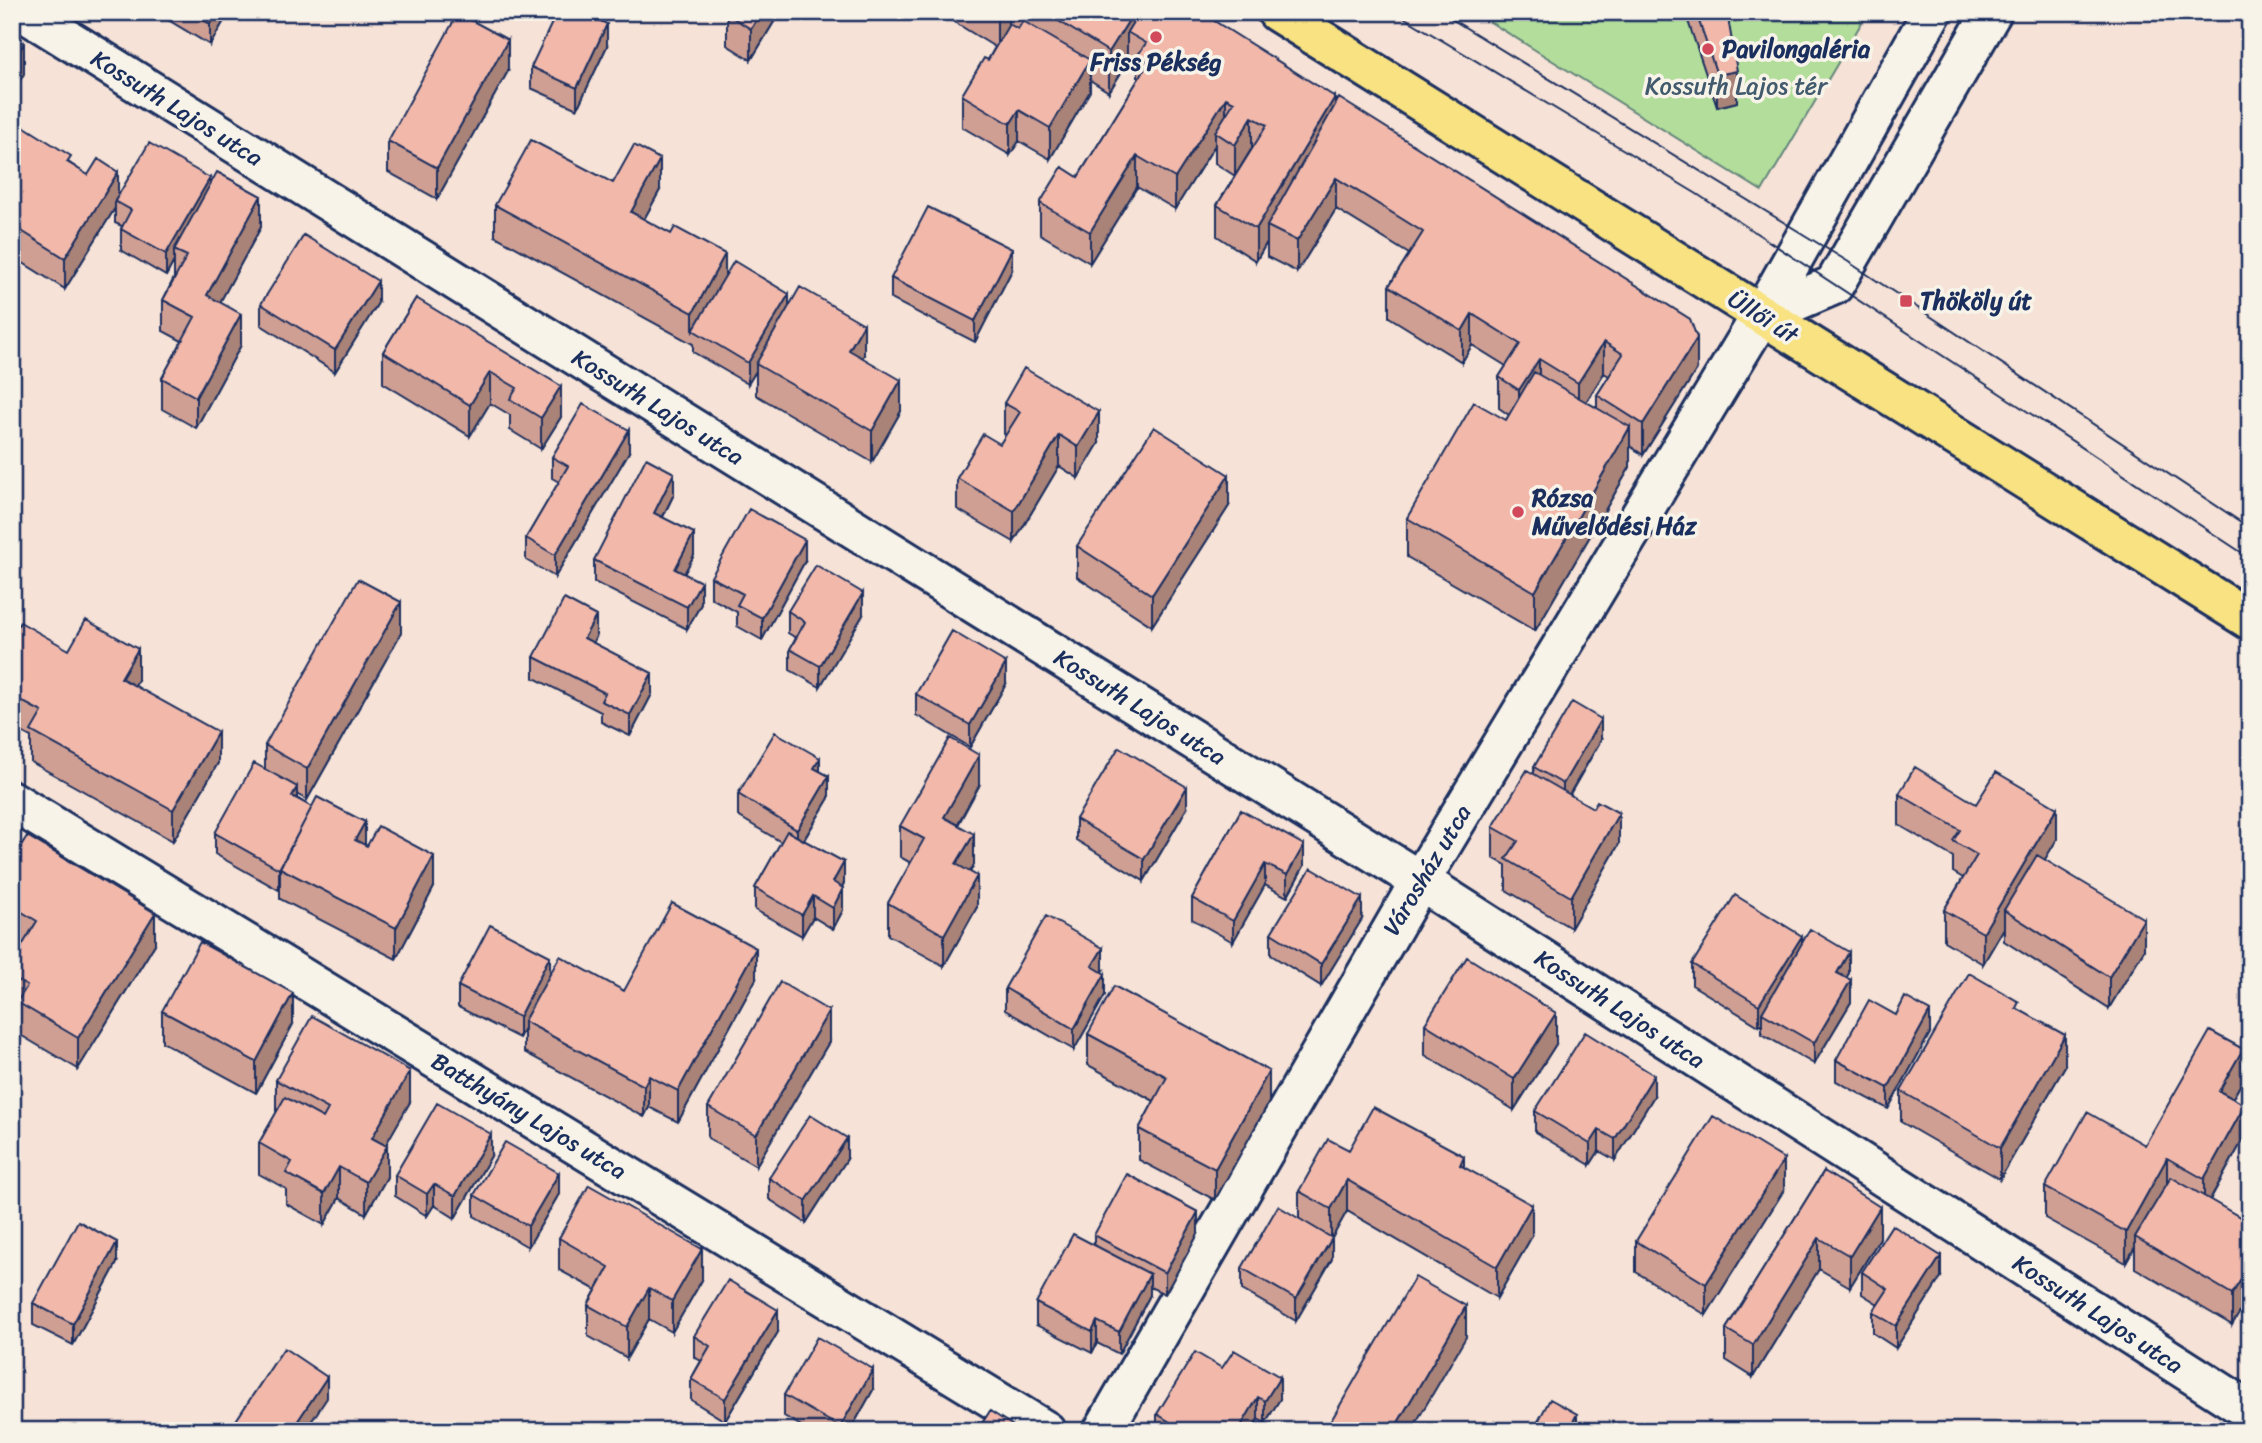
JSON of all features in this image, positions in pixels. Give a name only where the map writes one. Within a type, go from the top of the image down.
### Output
[{"type":"main road","name":"Üllői út","points":[[1277,12],[2250,620]]},
{"type":"street","name":"Kossuth Lajos utca","points":[[24,12],[1420,881],[2250,1411]]},
{"type":"street","points":[[1761,316],[1834,285],[1992,12]]},
{"type":"street","points":[[1761,316],[1928,18],[1970,51]]},
{"type":"street","name":"Városház utca","points":[[1103,1431],[1420,881],[1761,316]]},
{"type":"street","name":"Batthyány Lajos utca","points":[[12,802],[1046,1431]]},
{"type":"green space","name":"Kossuth Lajos tér","points":[[1474,12],[1868,12],[1762,191]]},
{"type":"building","points":[[191,12],[216,12],[210,24]]},
{"type":"building","points":[[557,12],[581,12],[607,24],[577,88],[531,67]]},
{"type":"building","points":[[761,12],[751,29],[727,14]]},
{"type":"building","points":[[1044,12],[1134,12],[1109,52]]},
{"type":"building","points":[[1139,12],[1200,12],[1335,97],[1256,229],[1217,205],[1267,125],[1252,117],[1235,145],[1215,132],[1234,102],[1226,98],[1175,178],[1137,156],[1090,232],[1040,203],[1062,167],[1078,177],[1149,62],[1138,55],[1146,43],[1127,32]]},
{"type":"building","points":[[1696,12],[1727,12],[1737,71],[1717,75]]},
{"type":"building","points":[[458,13],[508,40],[437,168],[388,141]]},
{"type":"building","points":[[1023,21],[1090,60],[1050,128],[1019,110],[1010,124],[962,95],[984,58],[988,60],[1009,24],[1018,29]]},
{"type":"building","points":[[12,36],[24,43],[12,62]]},
{"type":"building","points":[[1339,98],[1690,319],[1697,338],[1643,424],[1597,395],[1623,354],[1604,342],[1578,383],[1539,359],[1519,390],[1499,377],[1520,344],[1472,314],[1462,331],[1389,286],[1423,232],[1336,178],[1297,241],[1267,226]]},
{"type":"building","points":[[12,119],[71,156],[67,162],[88,175],[98,159],[118,172],[65,258],[12,225]]},
{"type":"building","points":[[531,140],[613,183],[634,145],[660,159],[631,212],[671,234],[675,227],[725,254],[693,313],[495,205]]},
{"type":"building","points":[[149,143],[210,178],[166,254],[121,229],[131,210],[115,201]]},
{"type":"building","points":[[217,172],[261,196],[207,295],[241,314],[196,397],[162,378],[195,317],[163,300],[187,256],[174,250]]},
{"type":"building","points":[[928,207],[1012,249],[975,321],[891,278]]},
{"type":"building","points":[[304,235],[378,281],[335,350],[261,304]]},
{"type":"building","points":[[734,261],[789,294],[748,363],[693,330]]},
{"type":"building","points":[[800,287],[864,324],[849,350],[901,380],[872,431],[756,364]]},
{"type":"building","points":[[416,298],[561,386],[541,418],[510,399],[517,388],[490,372],[470,405],[383,352]]},
{"type":"building","points":[[1024,368],[1099,412],[1078,447],[1059,435],[1014,511],[957,478],[983,434],[1000,444],[1020,412],[1004,403]]},
{"type":"building","name":"Rózsa Művelődési Ház","points":[[1534,372],[1630,427],[1535,592],[1407,518],[1474,402],[1506,420]]},
{"type":"building","points":[[583,404],[629,430],[555,555],[526,538],[568,466],[552,457]]},
{"type":"building","points":[[1154,427],[1229,475],[1152,595],[1077,546]]},
{"type":"building","points":[[646,458],[674,473],[654,513],[694,533],[675,569],[701,582],[687,607],[594,560]]},
{"type":"building","points":[[749,509],[805,540],[762,618],[737,605],[743,594],[711,577]]},
{"type":"building","points":[[816,565],[863,593],[820,666],[790,649],[805,622],[788,611]]},
{"type":"building","points":[[358,579],[401,602],[307,769],[265,745]]},
{"type":"building","points":[[564,599],[596,616],[584,638],[652,673],[630,715],[601,701],[605,693],[534,657]]},
{"type":"building","points":[[86,620],[138,649],[121,678],[218,732],[173,810],[31,731],[42,712],[12,696],[12,636],[20,622],[69,650]]},
{"type":"building","points":[[952,631],[1006,663],[970,725],[916,694]]},
{"type":"building","points":[[1572,702],[1601,719],[1563,784],[1534,767]]},
{"type":"building","points":[[775,732],[820,758],[814,768],[829,776],[797,830],[738,794]]},
{"type":"building","points":[[950,738],[979,755],[944,817],[974,834],[956,864],[977,876],[944,935],[888,903],[924,839],[900,826]]},
{"type":"building","points":[[1119,747],[1187,787],[1144,859],[1076,819]]},
{"type":"building","points":[[254,763],[297,787],[292,796],[312,807],[279,869],[215,833]]},
{"type":"building","points":[[1915,767],[1976,804],[1996,772],[2057,808],[1983,933],[1944,910],[1977,855],[1953,841],[1960,830],[1899,794]]},
{"type":"building","points":[[1527,770],[1593,808],[1597,801],[1619,813],[1571,897],[1506,859],[1518,841],[1493,827]]},
{"type":"building","points":[[317,797],[365,822],[355,840],[367,846],[378,826],[434,856],[396,928],[280,868]]},
{"type":"building","points":[[1241,810],[1304,845],[1287,875],[1265,864],[1233,921],[1192,898]]},
{"type":"building","points":[[787,831],[844,862],[833,882],[843,888],[833,908],[813,896],[802,915],[755,888]]},
{"type":"building","points":[[27,836],[155,913],[78,1038],[17,1002],[27,986],[12,977],[12,962],[37,921],[12,906],[12,860]]},
{"type":"building","points":[[2037,855],[2144,919],[2109,977],[2004,910]]},
{"type":"building","points":[[1311,868],[1362,898],[1321,964],[1271,933]]},
{"type":"building","points":[[1735,895],[1802,936],[1759,1005],[1692,964]]},
{"type":"building","points":[[672,903],[756,948],[678,1091],[649,1076],[644,1086],[524,1021],[560,956],[624,991]]},
{"type":"building","points":[[1046,916],[1103,948],[1092,966],[1105,974],[1074,1029],[1005,988]]},
{"type":"building","points":[[490,925],[550,956],[519,1017],[458,986]]},
{"type":"building","points":[[1810,929],[1849,952],[1837,973],[1851,980],[1814,1043],[1762,1013]]},
{"type":"building","points":[[200,942],[293,993],[256,1062],[162,1011]]},
{"type":"building","points":[[1467,957],[1556,1013],[1514,1079],[1425,1024]]},
{"type":"building","points":[[1969,973],[2019,1002],[2016,1008],[2065,1035],[2000,1148],[1901,1091]]},
{"type":"building","points":[[780,982],[829,1011],[756,1135],[708,1107]]},
{"type":"building","points":[[1114,986],[1269,1071],[1215,1169],[1139,1129],[1167,1077],[1088,1034]]},
{"type":"building","points":[[1905,997],[1930,1011],[1888,1088],[1836,1060],[1869,1000],[1896,1015]]},
{"type":"building","points":[[312,1016],[410,1071],[372,1138],[387,1146],[366,1182],[339,1167],[324,1194],[286,1173],[292,1162],[259,1143],[285,1097],[323,1118],[328,1109],[276,1080]]},
{"type":"building","points":[[2210,1031],[2243,1049],[2219,1091],[2245,1105],[2204,1179],[2167,1158],[2126,1232],[2045,1187],[2087,1112],[2145,1145]]},
{"type":"building","points":[[1585,1032],[1654,1075],[1615,1139],[1599,1130],[1590,1144],[1535,1111]]},
{"type":"building","points":[[437,1103],[491,1134],[455,1196],[434,1184],[427,1194],[395,1175]]},
{"type":"building","points":[[1373,1107],[1464,1156],[1460,1165],[1532,1205],[1497,1267],[1347,1180],[1331,1209],[1299,1191],[1328,1139],[1349,1150]]},
{"type":"building","points":[[810,1115],[847,1138],[806,1201],[769,1178]]},
{"type":"building","points":[[1713,1116],[1784,1159],[1706,1284],[1636,1241]]},
{"type":"building","points":[[505,1142],[559,1173],[528,1226],[474,1195]]},
{"type":"building","points":[[1824,1171],[1880,1207],[1850,1256],[1819,1238],[1753,1345],[1726,1329]]},
{"type":"building","points":[[1127,1174],[1198,1212],[1165,1273],[1094,1235]]},
{"type":"building","points":[[2171,1177],[2250,1223],[2250,1265],[2232,1294],[2135,1237]]},
{"type":"building","points":[[589,1185],[702,1249],[672,1301],[649,1288],[627,1327],[588,1305],[609,1267],[559,1238]]},
{"type":"building","points":[[1278,1206],[1332,1238],[1296,1299],[1242,1268]]},
{"type":"building","points":[[78,1221],[117,1242],[73,1324],[33,1303]]},
{"type":"building","points":[[1892,1225],[1941,1256],[1896,1326],[1873,1312],[1888,1289],[1862,1272]]},
{"type":"building","points":[[1073,1234],[1150,1274],[1119,1332],[1097,1321],[1092,1332],[1036,1303]]},
{"type":"building","points":[[1415,1277],[1466,1306],[1393,1431],[1325,1431]]},
{"type":"building","points":[[728,1280],[778,1310],[725,1399],[691,1379],[710,1346],[694,1336]]},
{"type":"building","points":[[817,1337],[873,1369],[840,1427],[784,1395]]},
{"type":"building","points":[[284,1348],[327,1377],[291,1431],[229,1431]]},
{"type":"building","points":[[1234,1350],[1280,1377],[1265,1401],[1258,1397],[1238,1431],[1185,1431],[1157,1414],[1195,1352],[1222,1368]]},
{"type":"building","points":[[1550,1399],[1577,1414],[1568,1431],[1533,1431]]},
{"type":"building","points":[[990,1411],[1021,1431],[977,1431]]},
{"type":"tram line","points":[[1395,12],[1697,194],[2250,558]]},
{"type":"tram line","points":[[1440,12],[1847,261],[2250,528]]},
{"type":"place","name":"Friss Pékség","points":[[1156,37]]},
{"type":"place","name":"Pavilongaléria","points":[[1708,49]]},
{"type":"place","name":"Thököly út","points":[[1906,301]]},
{"type":"place","name":"Rózsa Művelődési Ház","points":[[1518,512]]}]
